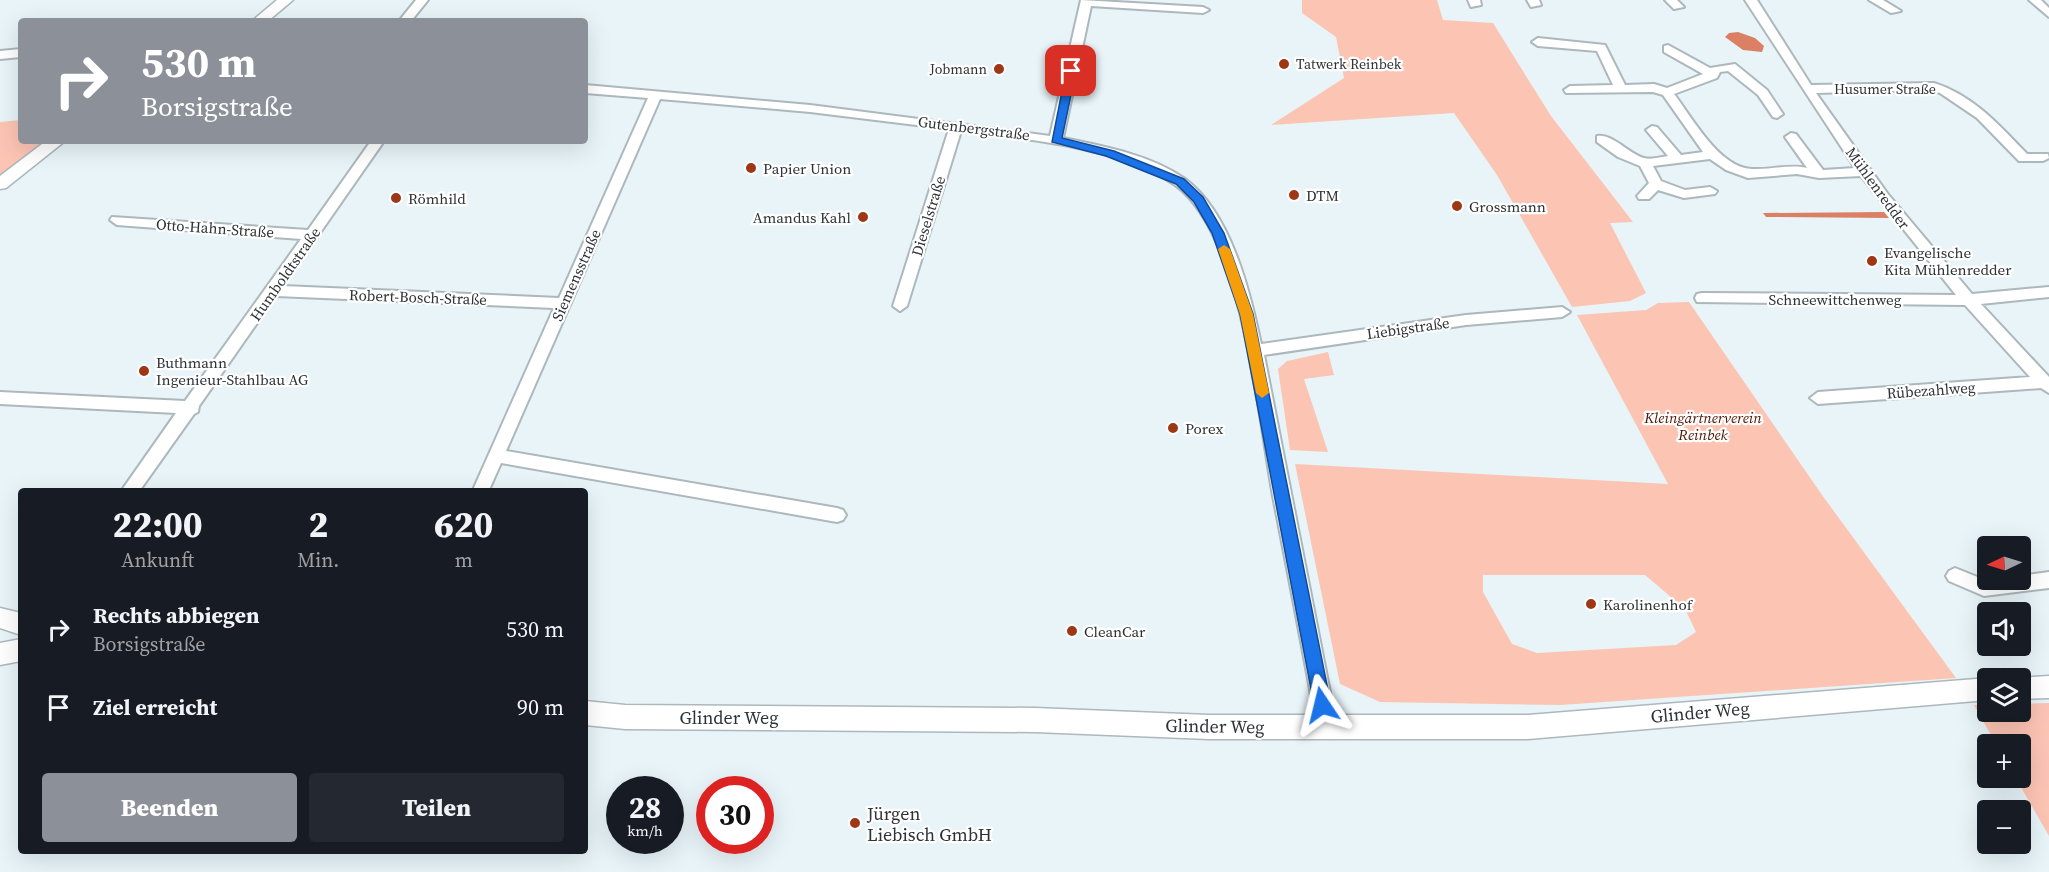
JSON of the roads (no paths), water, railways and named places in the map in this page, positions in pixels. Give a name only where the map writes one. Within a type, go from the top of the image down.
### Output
[{"type":"main road","points":[[263,18],[286,0]]},
{"type":"main road","points":[[0,184],[53,144]]},
{"type":"main road","points":[[0,618],[18,623]]},
{"type":"main road","points":[[0,654],[18,651]]},
{"type":"main road","points":[[2031,688],[2049,687]]},
{"type":"main road","name":"Glinder Weg","points":[[588,713],[625,717],[1035,720],[1327,728],[1528,727],[1977,690]]},
{"type":"street","points":[[407,18],[422,0]]},
{"type":"street","name":"Mühlenredder","points":[[1751,0],[1808,89],[1903,223],[1968,300],[2046,384]]},
{"type":"street","points":[[1875,0],[1895,11]]},
{"type":"street","points":[[2035,0],[2049,14]]},
{"type":"street","points":[[1056,139],[1087,1],[1203,10]]},
{"type":"street","points":[[1538,42],[1601,48],[1621,89]]},
{"type":"street","points":[[1668,49],[1713,75]]},
{"type":"street","points":[[0,55],[18,53]]},
{"type":"street","points":[[1713,75],[1715,69],[1731,68],[1763,93],[1777,114]]},
{"type":"street","points":[[1667,92],[1713,75]]},
{"type":"street","name":"Husumer Straße","points":[[1808,89],[1930,86],[1944,89],[1962,98],[2024,158],[2043,157]]},
{"type":"street","points":[[1570,90],[1654,88],[1667,92],[1712,155],[1748,174],[1797,170],[1820,174],[1865,172]]},
{"type":"street","name":"Gutenbergstraße","points":[[588,89],[838,110],[1056,139],[1110,153],[1156,170],[1180,182],[1199,200],[1218,233],[1236,279],[1254,351],[1327,728]]},
{"type":"street","name":"Siemensstraße","points":[[483,488],[656,94]]},
{"type":"street","name":"Dieselstraße","points":[[900,306],[956,126]]},
{"type":"street","points":[[1652,130],[1678,159]]},
{"type":"street","points":[[1791,136],[1820,174]]},
{"type":"street","points":[[1602,139],[1623,154],[1645,163],[1712,155]]},
{"type":"street","name":"Humboldtstraße","points":[[132,488],[192,408],[376,144]]},
{"type":"street","points":[[1645,163],[1656,184],[1684,194],[1710,191]]},
{"type":"street","points":[[1644,196],[1656,184]]},
{"type":"street","name":"Otto-Hahn-Straße","points":[[117,220],[312,235]]},
{"type":"street","name":"Robert-Bosch-Straße","points":[[273,291],[564,303]]},
{"type":"street","name":"Schneewittchenweg","points":[[1702,298],[1968,300],[2049,292]]},
{"type":"street","name":"Liebigstraße","points":[[1254,351],[1466,320],[1562,312]]},
{"type":"street","name":"Rübezahlweg","points":[[1818,398],[2046,384]]},
{"type":"street","points":[[0,398],[192,408]]},
{"type":"street","points":[[496,456],[837,515]]},
{"type":"street","points":[[1955,576],[1984,588],[2049,580]]},
{"type":"place","name":"Tatwerk Reinbek","points":[[1284,64]]},
{"type":"place","name":"Jobmann","points":[[999,69]]},
{"type":"place","name":"Papier Union","points":[[751,168]]},
{"type":"place","name":"DTM","points":[[1294,195]]},
{"type":"place","name":"Römhild","points":[[396,198]]},
{"type":"place","name":"Grossmann","points":[[1457,206]]},
{"type":"place","name":"Amandus Kahl","points":[[863,217]]},
{"type":"place","name":"Evangelische Kita Mühlenredder","points":[[1872,261]]},
{"type":"place","name":"Buthmann Ingenieur-Stahlbau AG","points":[[144,371]]},
{"type":"place","name":"Porex","points":[[1173,428]]},
{"type":"place","name":"Karolinenhof","points":[[1591,604]]},
{"type":"place","name":"CleanCar","points":[[1072,631]]},
{"type":"place","name":"Jürgen Liebisch GmbH","points":[[855,823]]},
{"type":"park label","name":"Kleingärtnerverein Reinbek","points":[[1703,426]]}]
